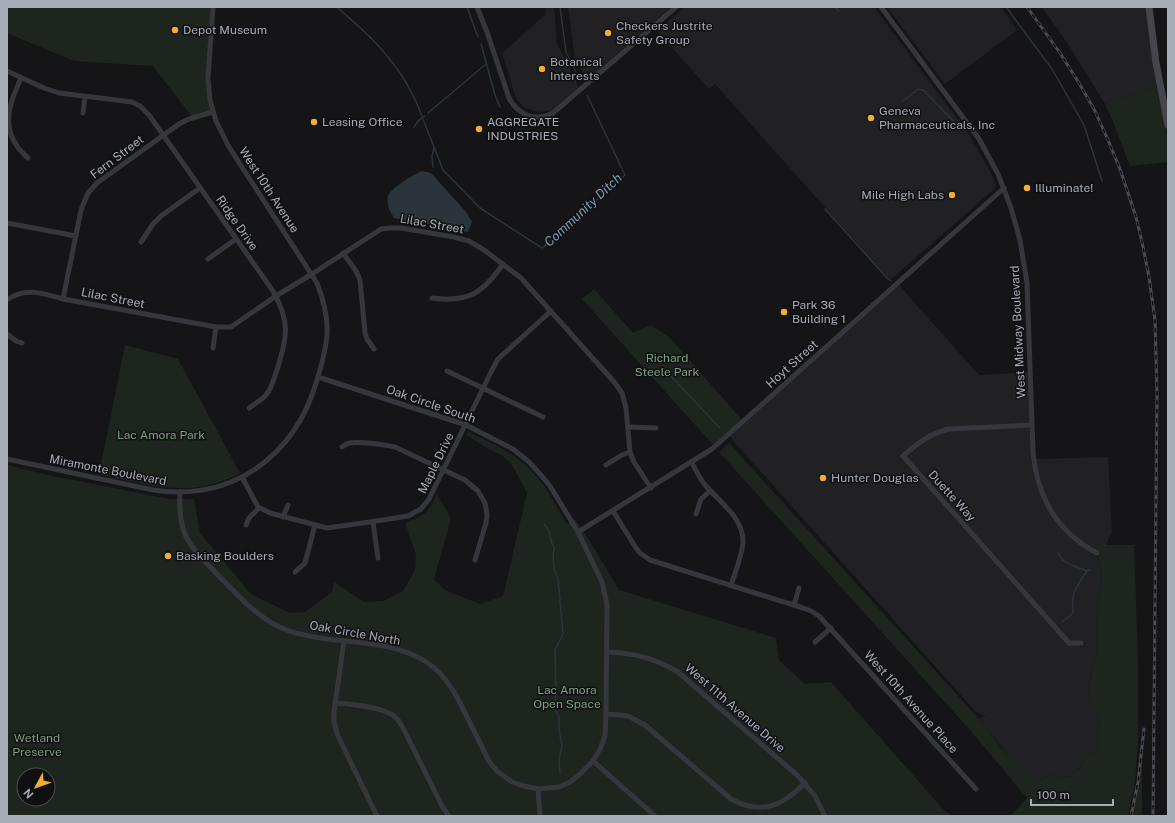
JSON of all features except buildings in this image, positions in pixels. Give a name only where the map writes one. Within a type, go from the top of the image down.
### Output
[{"type":"street","name":"West 10th Avenue","points":[[213,7],[208,78],[210,100],[213,112],[221,134],[317,283],[322,296],[327,323],[327,344],[318,377]]},
{"type":"street","points":[[477,7],[512,104],[515,108],[527,115],[542,117],[550,114],[581,90],[676,7]]},
{"type":"street","name":"West Midway Boulevard","points":[[881,7],[975,133],[990,157],[1004,188],[1019,234],[1027,277],[1032,426],[1035,466],[1038,481],[1048,506],[1062,525],[1074,539],[1086,548],[1097,553]]},
{"type":"street","points":[[1149,7],[1156,65],[1168,125]]},
{"type":"street","name":"Ridge Drive","points":[[7,72],[55,92],[72,96],[125,100],[137,104],[149,115],[281,305],[285,321],[285,338],[273,382],[265,396],[249,408]]},
{"type":"street","points":[[21,78],[11,101],[9,123],[13,140],[28,158]]},
{"type":"street","points":[[84,113],[85,97]]},
{"type":"street","name":"Fern Street","points":[[63,299],[82,206],[91,189],[103,178],[185,121],[213,112]]},
{"type":"street","points":[[141,242],[150,228],[162,216],[200,188]]},
{"type":"street","name":"Hoyt Street","points":[[578,532],[712,450],[1004,188]]},
{"type":"street","points":[[7,223],[76,236]]},
{"type":"street","name":"Lilac Street","points":[[7,300],[18,294],[29,292],[42,293],[63,299],[216,327],[230,327],[381,229],[401,228],[469,241],[521,278],[619,388],[626,408],[630,452],[651,488]]},
{"type":"street","points":[[208,259],[236,239]]},
{"type":"street","points":[[343,254],[356,271],[360,280],[365,333],[374,349]]},
{"type":"street","points":[[432,298],[449,300],[459,299],[477,292],[493,279],[503,264]]},
{"type":"street","name":"Maple Drive","points":[[259,508],[270,514],[322,527],[373,522],[408,516],[421,509],[429,499],[444,470],[498,359],[551,311]]},
{"type":"street","points":[[213,348],[216,327]]},
{"type":"street","points":[[7,334],[16,341],[22,343]]},
{"type":"street","points":[[447,371],[542,417]]},
{"type":"street","name":"Oak Circle South","points":[[318,377],[466,425],[513,449],[529,462],[550,486],[578,532],[602,582],[607,604],[606,714],[604,736],[600,749],[592,761],[579,775],[570,782],[559,787],[538,789]]},
{"type":"street","name":"Miramonte Boulevard","points":[[7,459],[165,492],[196,492],[210,489],[242,477],[270,459],[288,440],[305,414],[318,377]]},
{"type":"street","name":"Duette Way","points":[[1032,426],[948,429],[928,436],[903,456],[1069,643],[1081,643]]},
{"type":"street","points":[[628,427],[656,428]]},
{"type":"street","points":[[342,448],[350,443],[387,446],[401,450],[470,483],[478,490],[485,502],[487,510],[486,523],[475,560]]},
{"type":"street","points":[[606,465],[630,452]]},
{"type":"street","points":[[692,463],[710,491],[737,520],[742,532],[742,548],[731,585]]},
{"type":"street","points":[[242,477],[259,508],[249,518],[246,525]]},
{"type":"street","points":[[696,514],[701,499],[710,491]]},
{"type":"street","name":"Oak Circle North","points":[[180,492],[180,516],[183,531],[187,540],[198,554],[250,607],[267,620],[284,629],[307,636],[401,650],[416,656],[442,676],[453,690],[488,760],[493,766],[512,782],[538,789]]},
{"type":"street","points":[[283,517],[288,505]]},
{"type":"street","name":"West 10th Avenue Place","points":[[613,511],[636,548],[644,556],[660,563],[812,611],[820,617],[976,789]]},
{"type":"street","points":[[373,522],[378,558]]},
{"type":"street","points":[[295,572],[305,563],[315,525]]},
{"type":"street","points":[[794,605],[799,588]]},
{"type":"street","points":[[815,642],[831,628]]},
{"type":"street","points":[[344,641],[335,703],[334,722],[338,736],[377,816]]},
{"type":"street","name":"West 11th Avenue Drive","points":[[607,652],[648,657],[665,664],[678,672],[798,776],[814,796],[825,816]]},
{"type":"street","points":[[335,703],[379,709],[390,713],[396,718],[403,728],[442,806],[449,816]]},
{"type":"street","points":[[606,714],[628,716],[645,725],[726,795],[745,806],[760,807],[779,803],[788,798],[804,783]]},
{"type":"street","points":[[592,761],[655,816]]},
{"type":"street","points":[[538,789],[540,816]]},
{"type":"shaded area","points":[[546,7],[554,7],[557,44],[579,87],[551,111],[537,112],[523,107],[515,96],[502,53],[545,15]]},
{"type":"shaded area","points":[[568,7],[671,7],[587,80],[575,59]]},
{"type":"shaded area","points":[[685,7],[874,7],[970,136],[992,175],[996,184],[995,188],[890,280],[715,84],[709,89],[657,31]]},
{"type":"shaded area","points":[[887,7],[1001,7],[1017,30],[945,84]]},
{"type":"shaded area","points":[[1042,7],[1147,7],[1157,87],[1105,104],[1066,41]]},
{"type":"shaded area","points":[[422,171],[431,173],[467,213],[472,222],[468,232],[394,218],[389,207],[388,196],[398,185]]},
{"type":"shaded area","points":[[897,283],[979,375],[1030,372],[1034,459],[1108,457],[1112,532],[1106,545],[1092,545],[1101,565],[1102,579],[1098,614],[1097,650],[1088,691],[1091,704],[1102,718],[1099,732],[1099,748],[1094,755],[1084,759],[1080,768],[1069,777],[1048,775],[1038,784],[1014,763],[979,719],[986,715],[976,712],[728,435]]},
{"type":"green space","points":[[7,7],[213,7],[208,71],[213,112],[193,118],[153,66],[74,61],[7,33]]},
{"type":"green space","points":[[1157,87],[1168,140],[1168,162],[1130,166],[1105,104]]},
{"type":"green space","name":"Richard Steele Park","points":[[594,289],[633,333],[650,325],[669,337],[743,421],[715,447],[582,299]]},
{"type":"green space","name":"Lac Amora Park","points":[[125,345],[178,359],[240,473],[222,481],[205,486],[187,488],[152,486],[98,474]]},
{"type":"green space","name":"Lac Amora Open Space","points":[[468,432],[511,454],[531,470],[548,492],[567,524],[575,519],[619,590],[776,638],[779,660],[805,684],[831,682],[943,809],[952,816],[7,816],[7,465],[53,476],[170,499],[194,499],[200,533],[251,594],[290,613],[305,612],[332,592],[334,582],[364,602],[383,601],[403,591],[415,570],[416,555],[405,523],[422,516],[431,506],[437,494],[451,519],[434,579],[445,590],[480,604],[503,596],[527,493],[511,463],[501,455],[466,435]]},
{"type":"green space","points":[[729,443],[979,719],[1009,757],[1016,764],[1029,772],[1029,777],[1038,784],[1048,775],[1069,777],[1080,768],[1084,759],[1094,754],[1098,748],[1101,718],[1091,704],[1088,691],[1097,650],[1098,614],[1102,579],[1101,565],[1097,553],[1086,548],[1092,545],[1134,545],[1138,661],[1138,740],[1135,782],[1128,816],[1010,816],[1027,798],[970,730],[719,452]]},
{"type":"green space","points":[[1142,763],[1142,816],[1132,816]]},
{"type":"waterway","name":"Community Ditch","points":[[337,7],[372,38],[388,57],[410,90],[422,116]]},
{"type":"waterway","points":[[467,7],[478,37]]},
{"type":"waterway","name":"Community Ditch","points":[[560,7],[566,52],[580,81]]},
{"type":"waterway","points":[[835,7],[839,11]]},
{"type":"waterway","name":"Community Ditch","points":[[1006,7],[1052,69],[1084,125],[1102,181]]},
{"type":"waterway","points":[[481,44],[495,95],[500,107]]},
{"type":"waterway","points":[[428,113],[486,64]]},
{"type":"waterway","points":[[903,101],[918,89],[923,90],[961,129]]},
{"type":"waterway","name":"Community Ditch","points":[[423,119],[443,170],[480,208],[542,248],[625,175],[587,95]]},
{"type":"waterway","points":[[414,127],[419,120],[425,116]]},
{"type":"waterway","points":[[507,117],[515,127]]},
{"type":"waterway","points":[[519,132],[523,137]]},
{"type":"waterway","points":[[433,167],[432,157],[434,147]]},
{"type":"waterway","points":[[825,209],[891,281]]},
{"type":"waterway","points":[[665,370],[720,428]]},
{"type":"waterway","points":[[544,524],[549,531],[554,547],[554,568],[558,579],[563,634],[555,650],[556,694],[554,708],[559,717],[559,730],[562,746],[559,759],[560,773]]},
{"type":"waterway","points":[[1058,552],[1066,562],[1087,571]]},
{"type":"waterway","points":[[1062,622],[1073,613],[1075,590],[1089,570]]},
{"type":"railway","points":[[1027,7],[1060,53],[1094,109],[1120,169],[1136,217],[1149,277],[1155,320],[1157,393],[1153,816]]},
{"type":"railway","points":[[1131,816],[1138,782],[1144,729]]},
{"type":"place","name":"Depot Museum","points":[[175,30]]},
{"type":"place","name":"Checkers Justrite Safety Group","points":[[608,33]]},
{"type":"place","name":"Botanical Interests","points":[[542,69]]},
{"type":"place","name":"Geneva Pharmaceuticals, Inc","points":[[871,118]]},
{"type":"place","name":"Leasing Office","points":[[314,122]]},
{"type":"place","name":"AGGREGATE INDUSTRIES","points":[[479,129]]},
{"type":"place","name":"Illuminate!","points":[[1027,188]]},
{"type":"place","name":"Mile High Labs","points":[[952,195]]},
{"type":"place","name":"Park 36 Building 1","points":[[784,312]]},
{"type":"place","name":"Hunter Douglas","points":[[823,478]]},
{"type":"place","name":"Basking Boulders","points":[[168,556]]},
{"type":"park label","name":"Wetland Preserve","points":[[37,745]]}]
